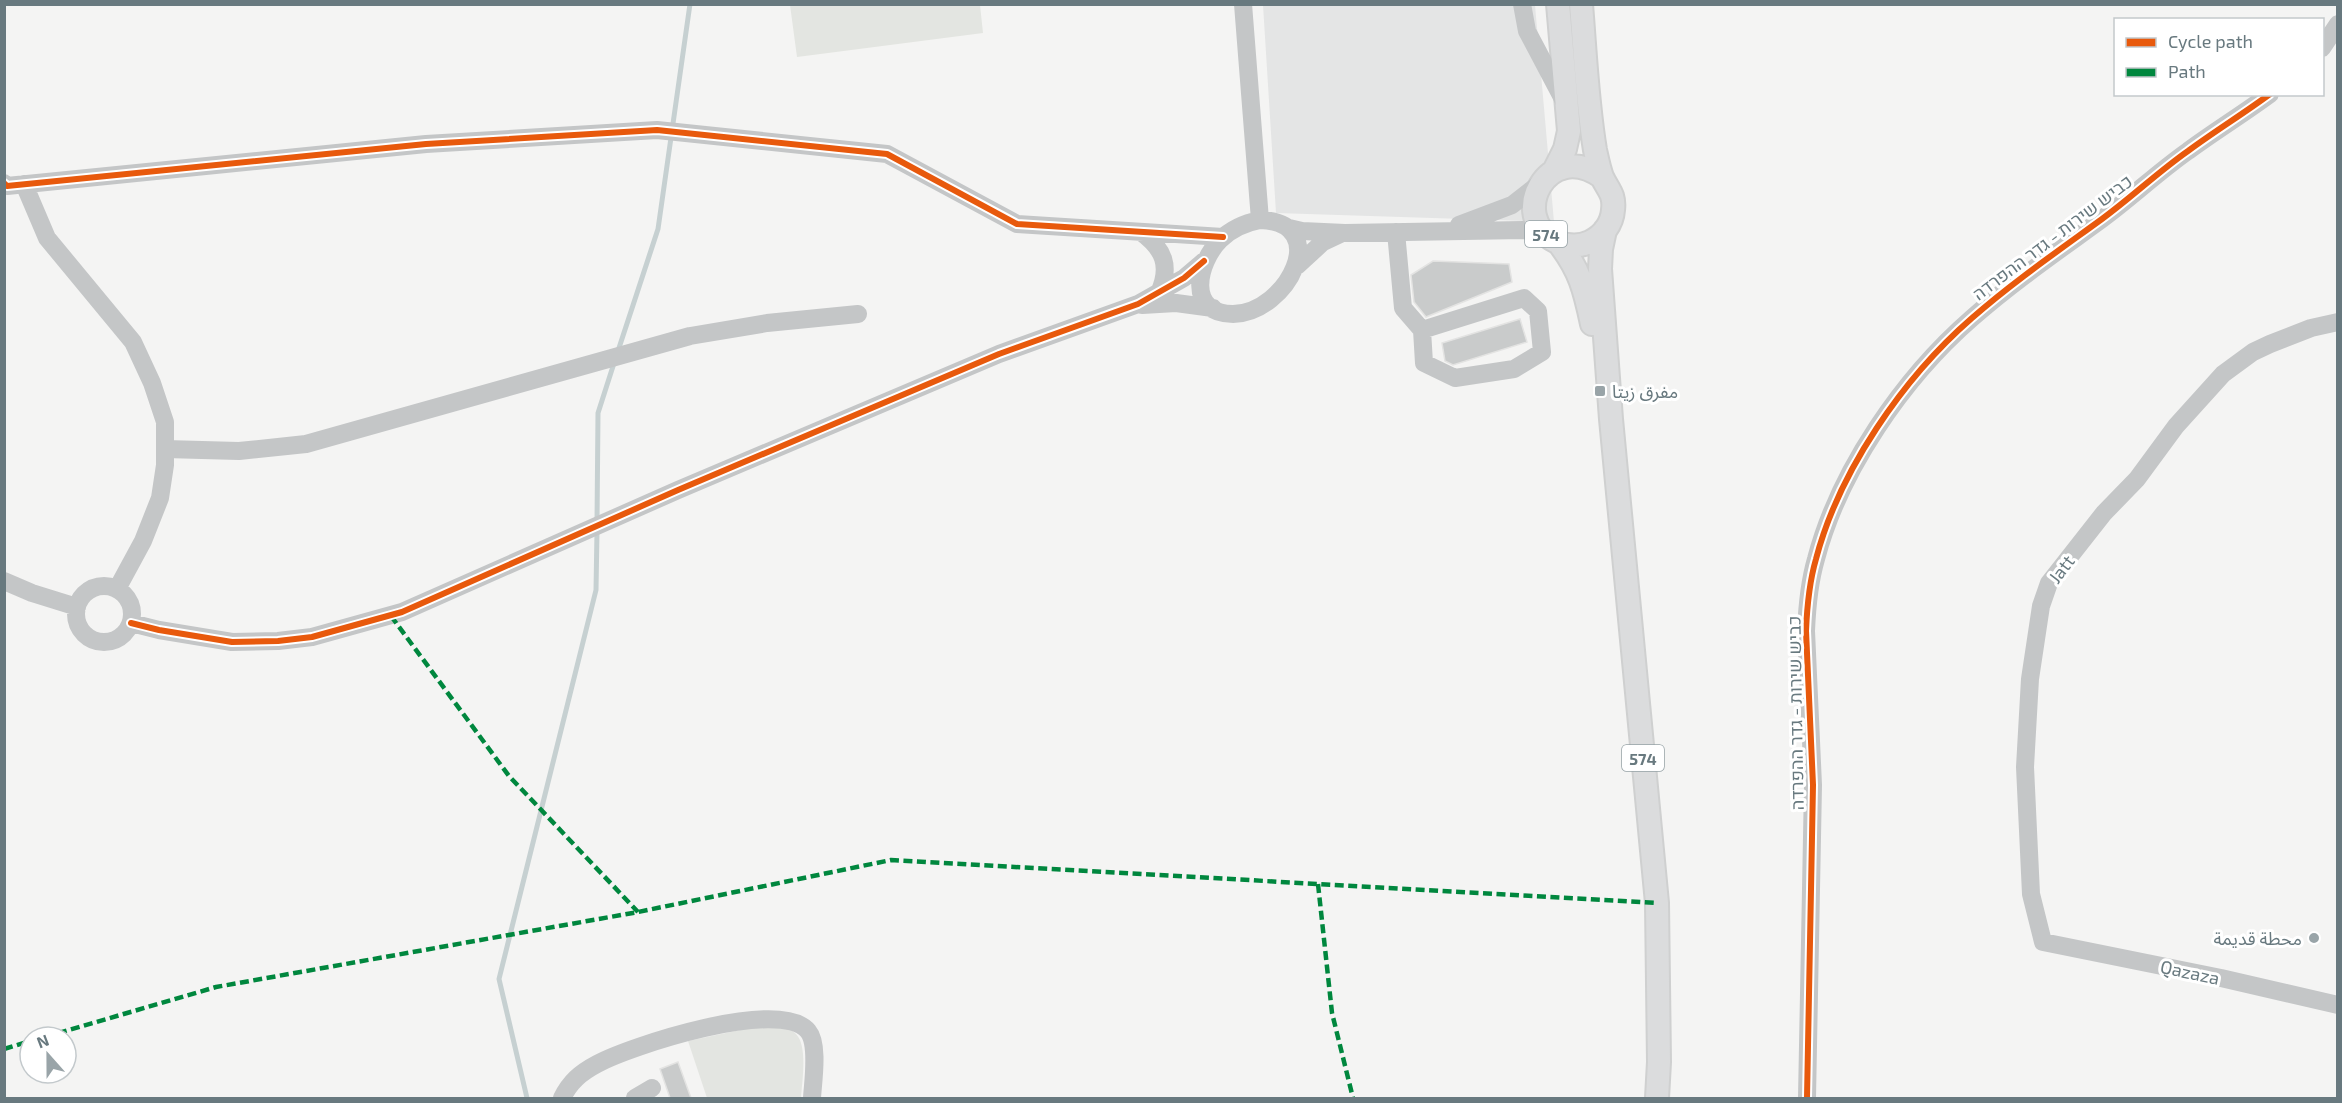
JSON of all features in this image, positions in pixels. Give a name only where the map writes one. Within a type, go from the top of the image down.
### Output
[{"type":"main road","name":"574","points":[[1558,4],[1569,109],[1567,140],[1549,175],[1537,190],[1534,203],[1535,217],[1578,270],[1585,288],[1611,419]]},
{"type":"main road","name":"574","points":[[1581,4],[1592,128],[1602,177],[1610,188],[1614,200],[1613,213],[1605,230],[1601,249],[1600,269],[1611,419],[1657,903],[1659,1062],[1657,1098]]},
{"type":"main road","points":[[1549,175],[1566,166],[1579,166],[1592,170],[1602,177]]},
{"type":"main road","name":"574","points":[[1552,238],[1576,246],[1589,243],[1605,230]]},
{"type":"street","points":[[1243,4],[1260,220]]},
{"type":"street","points":[[1522,4],[1527,31],[1569,109]]},
{"type":"street","points":[[2324,45],[2337,24]]},
{"type":"street","name":"כביש שירות - גדר ההפרדה","points":[[1807,1098],[1813,794],[1807,671],[1808,606],[1815,561],[1839,497],[1883,421],[1924,367],[1953,335],[2007,289],[2112,212],[2169,165],[2267,96]]},
{"type":"street","points":[[117,589],[143,541],[160,498],[165,422],[152,383],[133,342],[47,238],[10,185],[426,144],[657,130],[887,154],[1017,224],[1224,237]]},
{"type":"street","points":[[1443,230],[1512,206],[1549,175]]},
{"type":"street","points":[[131,623],[178,634],[232,642],[278,641],[312,637],[369,623],[430,601],[678,490],[999,354],[1131,306],[1159,293],[1204,261],[1224,237],[1244,223],[1274,220],[1289,228],[1302,231],[1344,233],[1523,230],[1552,238]]},
{"type":"street","points":[[1289,228],[1296,241],[1297,266]]},
{"type":"street","points":[[1141,232],[1160,250],[1165,264],[1165,280],[1159,293]]},
{"type":"street","points":[[1396,232],[1403,308],[1422,330],[1424,363],[1455,378],[1515,369],[1542,352],[1538,311],[1524,298],[1422,330]]},
{"type":"street","points":[[1131,306],[1176,303],[1213,308],[1234,314],[1258,308],[1282,290],[1297,266],[1323,242],[1344,233]]},
{"type":"street","points":[[1204,261],[1200,288],[1206,303],[1213,308]]},
{"type":"street","points":[[165,449],[239,451],[306,444],[690,336],[767,323],[858,314]]},
{"type":"street","name":"Jatt","points":[[2043,942],[2031,894],[2025,767],[2030,679],[2041,606],[2049,582],[2104,513],[2137,479],[2176,426],[2223,374],[2253,352],[2270,344],[2311,328],[2337,322]]},
{"type":"street","points":[[4,581],[77,608]]},
{"type":"street","points":[[99,586],[117,589],[126,595],[131,603],[131,623],[120,637],[112,641],[94,640],[80,629],[76,621],[77,608],[82,596],[90,589],[99,586]]},
{"type":"street","name":"Qazaza","points":[[2043,942],[2221,978],[2337,1005]]},
{"type":"street","points":[[562,1098],[569,1083],[597,1064],[618,1055],[685,1033],[752,1018],[772,1017],[790,1020],[807,1030],[814,1047],[812,1098]]},
{"type":"street","points":[[635,1098],[652,1088]]},
{"type":"shaded area","points":[[790,5],[980,5],[983,33],[797,57]]},
{"type":"shaded area","points":[[1263,5],[1535,5],[1554,222],[1276,213]]},
{"type":"shaded area","points":[[764,1025],[789,1029],[800,1040],[803,1055],[801,1098],[707,1098],[688,1041]]},
{"type":"building","points":[[1433,261],[1509,264],[1512,282],[1426,317],[1414,302],[1411,275]]},
{"type":"building","points":[[1520,319],[1527,342],[1453,365],[1445,361],[1442,343]]},
{"type":"building","points":[[678,1062],[691,1098],[670,1098],[660,1069]]},
{"type":"waterway","points":[[618,351],[658,229],[690,4]]},
{"type":"waterway","points":[[597,522],[598,413],[615,360]]},
{"type":"waterway","points":[[527,1098],[499,979],[596,590],[597,531]]},
{"type":"marked path","points":[[391,616],[509,776],[638,912]]},
{"type":"marked path","points":[[78,1027],[216,987],[638,912],[891,860],[1657,903]]},
{"type":"marked path","points":[[1318,884],[1332,1013],[1353,1098]]},
{"type":"marked path","points":[[4,1049],[18,1045]]},
{"type":"cycle path","points":[[1807,1098],[1813,785],[1806,622],[1814,568],[1826,526],[1840,493],[1857,460],[1898,397],[1946,342],[2020,279],[2113,211],[2208,136],[2267,96]]},
{"type":"cycle path","points":[[4,183],[7,186],[426,144],[657,130],[887,154],[1017,224],[1223,237]]},
{"type":"cycle path","points":[[131,623],[232,642],[278,641],[312,637],[402,612],[678,490],[999,354],[1138,304],[1184,278],[1204,261]]},
{"type":"place","name":"مفرق زيتا","points":[[1600,391]]},
{"type":"place","name":"محطة قديمة","points":[[2314,938]]}]
